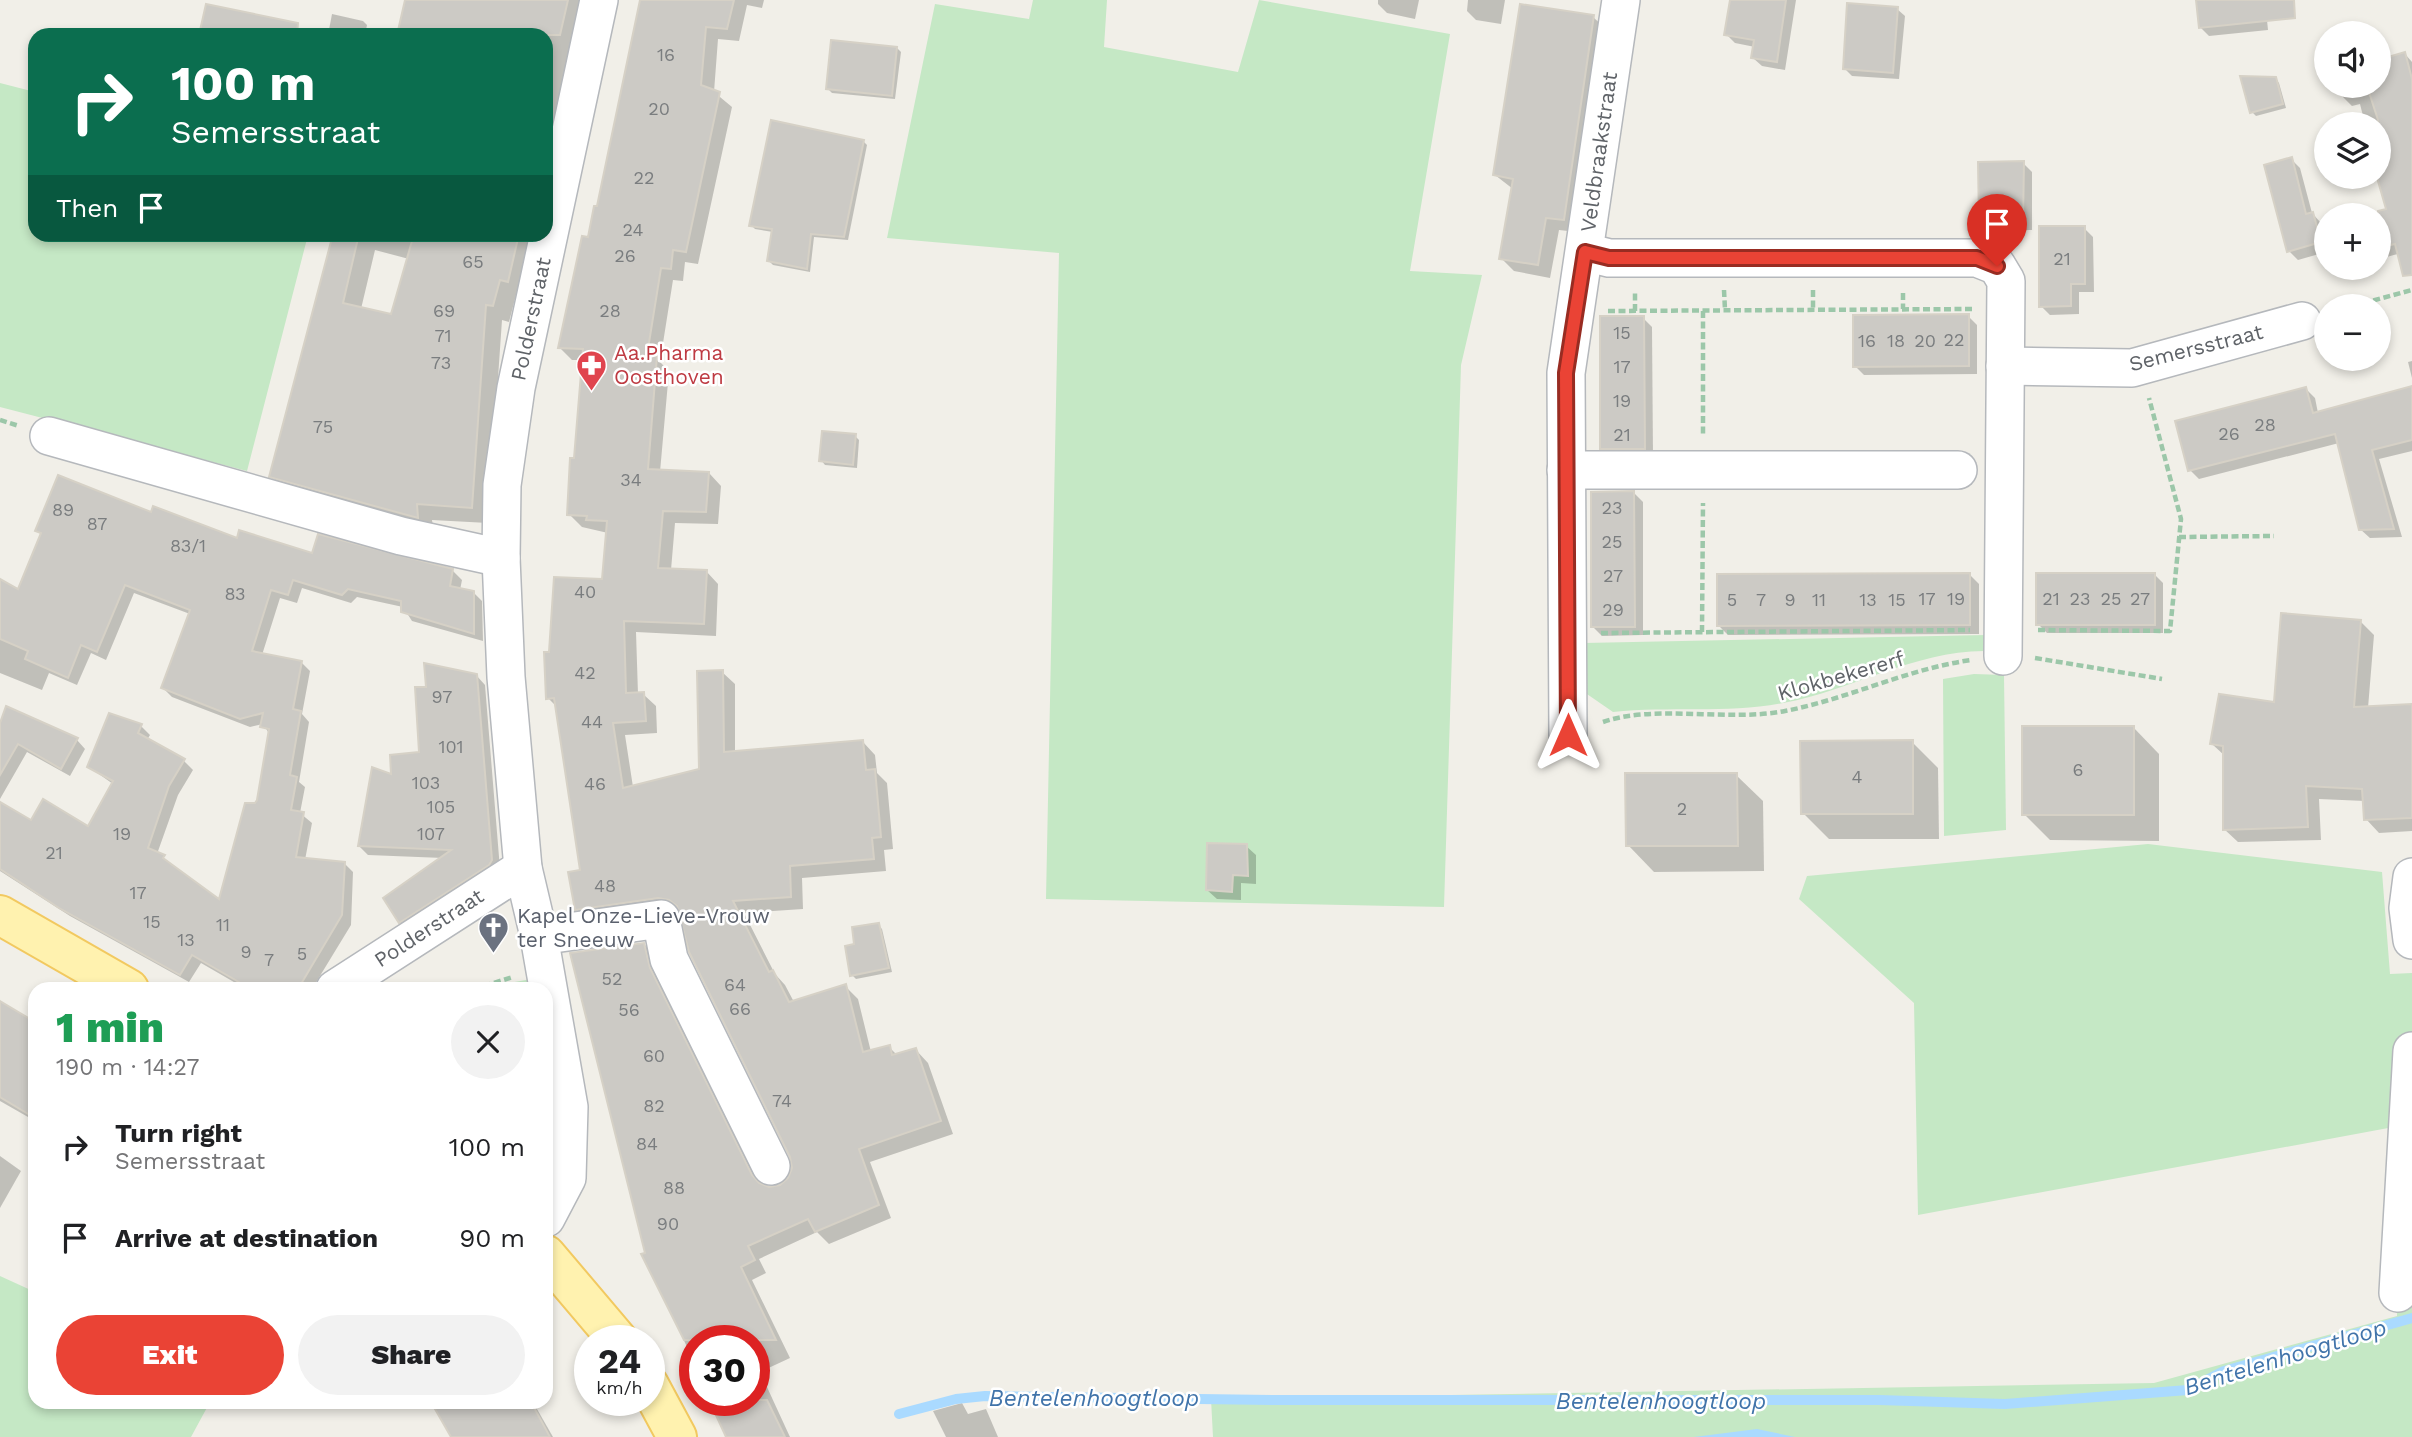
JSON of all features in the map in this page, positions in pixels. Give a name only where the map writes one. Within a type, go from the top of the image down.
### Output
[{"type":"main road","points":[[0,915],[117,982]]},
{"type":"main road","points":[[553,1263],[605,1325]]},
{"type":"main road","points":[[665,1415],[677,1437]]},
{"type":"street","name":"Polderstraat","points":[[553,216],[599,0]]},
{"type":"street","name":"Veldbraakstraat","points":[[1568,735],[1566,373],[1620,0]]},
{"type":"street","name":"Polderstraat","points":[[547,242],[504,455],[501,558],[506,677],[523,868],[547,982]]},
{"type":"street","points":[[1585,252],[1609,258],[1977,258],[1997,266],[2006,281],[2003,643]]},
{"type":"street","name":"Semersstraat","points":[[2005,366],[2132,368],[2302,321]]},
{"type":"street","points":[[49,436],[401,536],[501,558]]},
{"type":"street","points":[[1566,470],[1958,470]]},
{"type":"street","name":"Polderstraat","points":[[346,982],[523,868]]},
{"type":"street","points":[[2412,877],[2408,908],[2412,940]]},
{"type":"street","points":[[539,936],[661,919],[669,959],[771,1166]]},
{"type":"street","name":"Polderstraat","points":[[553,1016],[569,1107],[570,1140],[567,1178],[553,1205]]},
{"type":"street","points":[[2398,1293],[2412,1051]]},
{"type":"path","points":[[2391,296],[2412,290]]},
{"type":"path","points":[[1576,312],[2006,309]]},
{"type":"path","points":[[1567,633],[2003,643],[2170,631],[2181,519],[2148,394]]},
{"type":"path","points":[[2179,537],[2274,536]]},
{"type":"path","name":"Klokbekererf","points":[[1568,735],[1609,720],[1654,715],[1785,711],[2003,643],[2043,659],[2162,680]]},
{"type":"path","points":[[491,982],[524,975]]},
{"type":"green space","points":[[1033,0],[1107,0],[1104,47],[1238,72],[1259,0],[1450,34],[1410,271],[1482,275],[1461,365],[1444,907],[1046,899],[1059,253],[887,238],[935,4],[1029,19]]},
{"type":"green space","points":[[0,83],[28,90],[28,242],[306,242],[247,471],[0,407]]},
{"type":"green space","points":[[1986,635],[1984,651],[1933,657],[1833,690],[1762,706],[1613,712],[1584,692],[1584,643]]},
{"type":"green space","points":[[1974,674],[2004,675],[2006,830],[1944,836],[1943,679]]},
{"type":"green space","points":[[2148,844],[2382,872],[2390,974],[2412,973],[2412,1437],[1213,1437],[1211,1399],[2154,1383],[2397,1316],[2399,1126],[1918,1215],[1914,1003],[1799,899],[1807,876]]},
{"type":"green space","points":[[0,1276],[28,1289],[28,1409],[206,1409],[191,1437],[0,1437]]},
{"type":"water","points":[[1757,1429],[1795,1437],[1694,1437]]},
{"type":"building","points":[[405,0],[568,0],[560,35],[553,35],[553,28],[399,28]]},
{"type":"building","points":[[640,0],[734,0],[727,29],[706,27],[701,85],[720,92],[686,252],[673,250],[671,269],[661,268],[647,355],[657,356],[648,469],[709,472],[706,512],[663,511],[658,568],[707,570],[704,624],[624,621],[626,693],[644,692],[646,721],[613,723],[623,788],[699,769],[697,671],[723,670],[724,752],[863,740],[866,770],[875,769],[881,837],[872,838],[874,859],[790,866],[791,897],[733,901],[769,972],[773,970],[789,1002],[846,984],[863,1052],[890,1045],[892,1055],[916,1048],[941,1121],[859,1149],[879,1205],[815,1232],[808,1219],[748,1246],[755,1260],[741,1267],[769,1325],[679,1325],[679,1330],[641,1254],[645,1253],[570,953],[644,943],[650,968],[752,1175],[759,1183],[769,1187],[780,1185],[788,1178],[792,1168],[790,1157],[689,952],[677,906],[669,900],[658,898],[575,910],[568,872],[580,870],[554,698],[546,699],[544,652],[549,652],[554,577],[602,579],[607,521],[586,520],[587,516],[567,515],[570,458],[574,458],[583,349],[558,348],[582,236],[588,237],[594,206],[597,206]]},
{"type":"building","points":[[1730,0],[1786,0],[1777,62],[1751,58],[1754,40],[1724,35]]},
{"type":"building","points":[[2196,0],[2294,0],[2295,18],[2199,28]]},
{"type":"building","points":[[1847,3],[1898,7],[1893,73],[1843,69]]},
{"type":"building","points":[[206,4],[298,23],[298,28],[201,28]]},
{"type":"building","points":[[1520,4],[1594,15],[1564,220],[1546,218],[1538,265],[1499,259],[1513,179],[1493,175]]},
{"type":"building","points":[[831,40],[897,47],[892,96],[826,89]]},
{"type":"building","points":[[2405,52],[2412,79],[2412,275],[2403,276],[2395,244],[2391,245],[2391,203],[2384,203],[2380,189],[2391,189],[2391,112],[2375,112],[2371,98],[2391,98],[2391,56]]},
{"type":"building","points":[[2240,76],[2276,77],[2283,104],[2250,113]]},
{"type":"building","points":[[771,120],[864,140],[844,237],[811,234],[807,269],[767,261],[772,229],[749,226]]},
{"type":"building","points":[[2292,157],[2306,214],[2313,212],[2314,216],[2314,244],[2287,252],[2264,165]]},
{"type":"building","points":[[2024,161],[2023,222],[1979,222],[1978,162]]},
{"type":"building","points":[[2039,226],[2085,226],[2085,284],[2071,284],[2071,306],[2039,307]]},
{"type":"building","points":[[331,242],[357,242],[343,303],[391,314],[412,242],[517,242],[508,282],[500,280],[493,306],[486,305],[472,508],[417,504],[418,518],[269,477]]},
{"type":"building","points":[[1969,314],[1969,366],[1853,367],[1853,315]]},
{"type":"building","points":[[1600,316],[1644,316],[1645,449],[1600,449]]},
{"type":"building","points":[[2412,386],[2412,440],[2372,450],[2394,529],[2359,530],[2335,434],[2188,471],[2175,421],[2306,387],[2313,413]]},
{"type":"building","points":[[822,431],[856,434],[853,465],[819,461]]},
{"type":"building","points":[[58,475],[151,512],[153,506],[237,538],[239,530],[312,553],[318,534],[453,569],[450,586],[474,591],[474,634],[401,612],[401,601],[348,589],[342,595],[293,580],[288,595],[271,590],[252,651],[302,661],[293,709],[301,711],[290,775],[297,777],[291,810],[304,812],[296,857],[345,862],[342,915],[302,982],[239,982],[192,955],[180,975],[59,908],[0,869],[0,802],[31,820],[43,799],[88,826],[113,781],[87,767],[109,713],[142,724],[138,733],[185,759],[169,786],[148,848],[165,855],[163,858],[219,899],[245,803],[255,803],[257,800],[269,729],[260,727],[263,713],[240,719],[161,688],[190,610],[125,585],[97,652],[81,645],[68,678],[25,659],[28,651],[0,639],[0,579],[18,589],[41,533],[35,531]]},
{"type":"building","points":[[1634,491],[1635,627],[1591,627],[1591,492]]},
{"type":"building","points":[[1970,573],[1970,625],[1717,626],[1717,574]]},
{"type":"building","points":[[2036,573],[2155,573],[2155,625],[2036,625]]},
{"type":"building","points":[[2281,613],[2361,620],[2354,707],[2412,704],[2412,818],[2364,820],[2362,789],[2306,786],[2308,827],[2223,830],[2223,746],[2210,744],[2219,694],[2274,702]]},
{"type":"building","points":[[424,663],[477,674],[492,860],[489,865],[399,923],[383,898],[451,850],[358,846],[372,767],[391,774],[390,755],[419,752],[415,687],[426,687]]},
{"type":"building","points":[[6,706],[78,738],[61,769],[18,744],[0,775],[0,723]]},
{"type":"building","points":[[2022,726],[2134,726],[2134,815],[2022,815]]},
{"type":"building","points":[[1913,740],[1913,814],[1801,814],[1800,741]]},
{"type":"building","points":[[1625,773],[1737,773],[1738,846],[1626,846]]},
{"type":"building","points":[[1207,843],[1247,844],[1248,876],[1233,875],[1232,892],[1206,890]]},
{"type":"building","points":[[879,923],[889,968],[850,976],[845,946],[854,944],[852,927]]},
{"type":"building","points":[[0,1001],[28,1018],[28,1114],[0,1097]]},
{"type":"building","points":[[770,1327],[776,1340],[770,1340]]},
{"type":"building","points":[[770,1406],[785,1437],[726,1437],[716,1416],[770,1416]]},
{"type":"building","points":[[435,1409],[535,1409],[550,1437],[451,1437]]},
{"type":"waterway","name":"Bentelenhoogtloop","points":[[899,1414],[956,1399],[985,1396],[1275,1400],[1879,1400],[2005,1404],[2188,1390],[2224,1371],[2412,1318]]},
{"type":"place","name":"Aa.Pharma Oosthoven","points":[[591,392]]},
{"type":"place","name":"Kapel Onze-Lieve-Vrouw ter Sneeuw","points":[[494,955]]},
{"type":"route","points":[[1568,735],[1566,373],[1585,252],[1609,258],[1977,258],[1997,266]]}]
